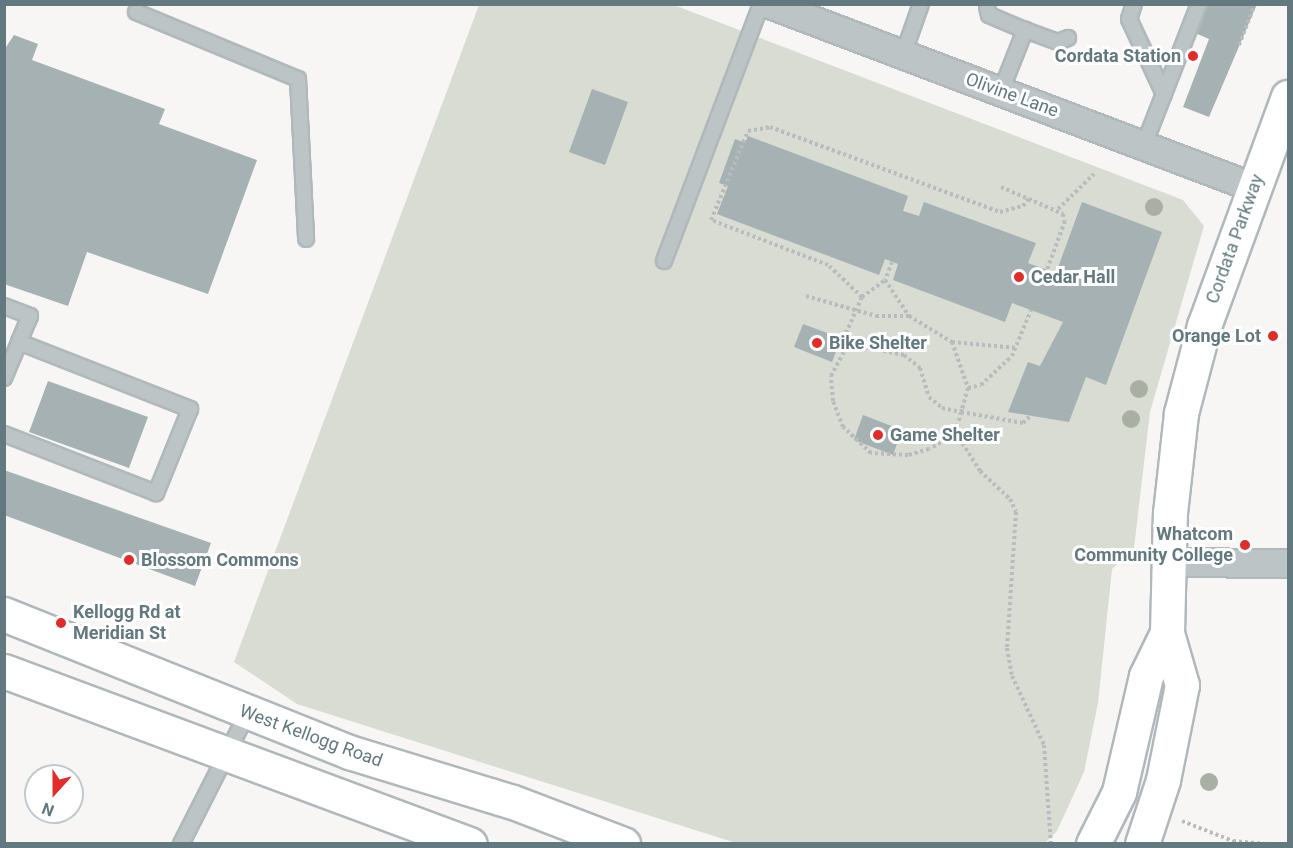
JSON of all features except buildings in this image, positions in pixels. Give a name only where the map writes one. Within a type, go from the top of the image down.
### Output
[{"type":"street","name":"Olivine Lane","points":[[770,4],[1253,187]]},
{"type":"street","name":"Cordata Parkway","points":[[1142,843],[1163,780],[1182,685],[1167,633],[1169,562],[1181,413],[1204,326],[1253,187],[1288,98]]},
{"type":"street","points":[[1169,562],[1288,563]]},
{"type":"street","name":"West Kellogg Road","points":[[4,614],[246,714],[623,843]]},
{"type":"street","name":"Cordata Parkway","points":[[1094,843],[1119,792],[1146,676],[1167,633]]},
{"type":"street","points":[[4,671],[470,843]]},
{"type":"lane","points":[[664,261],[761,4]]},
{"type":"lane","points":[[903,55],[921,4]]},
{"type":"lane","points":[[1134,4],[1129,19],[1164,94]]},
{"type":"lane","points":[[1144,145],[1199,4]]},
{"type":"lane","points":[[987,7],[989,15],[1025,30],[1058,42],[1068,38]]},
{"type":"lane","points":[[136,12],[298,79],[306,239]]},
{"type":"lane","points":[[1001,91],[1025,30]]},
{"type":"lane","points":[[4,306],[30,316],[4,378]]},
{"type":"lane","points":[[4,434],[156,493],[190,410],[20,342]]},
{"type":"lane","points":[[181,843],[230,753],[246,714]]},
{"type":"path","points":[[1239,45],[1255,4]]},
{"type":"path","points":[[862,297],[828,265],[711,220],[748,131],[770,127],[1000,212],[1023,206],[1029,198]]},
{"type":"path","points":[[1058,209],[1094,174]]},
{"type":"path","points":[[1002,187],[1058,209],[1065,221],[1047,270]]},
{"type":"path","points":[[892,262],[885,280],[862,297],[846,333],[848,344],[834,368],[831,389],[835,412],[856,443],[888,457],[929,449],[956,433]]},
{"type":"path","points":[[885,280],[909,316]]},
{"type":"path","points":[[806,296],[858,310],[909,316],[952,342],[1017,348]]},
{"type":"path","points":[[968,388],[998,372],[1017,348],[1031,310]]},
{"type":"path","points":[[952,342],[968,388],[956,433],[980,471],[1010,499],[1016,512],[1006,648],[1012,676],[1044,745],[1051,843]]},
{"type":"path","points":[[848,344],[904,355],[920,368],[934,404],[961,412],[1023,423],[1031,415]]},
{"type":"path","points":[[1182,821],[1233,841],[1269,843]]},
{"type":"shaded area","points":[[479,5],[674,5],[1183,200],[1204,226],[1150,412],[1134,548],[1112,569],[1098,703],[1084,772],[1057,831],[1045,843],[736,843],[297,704],[234,662]]},
{"type":"place","name":"Cordata Station","points":[[1193,56]]},
{"type":"place","name":"Cedar Hall","points":[[1019,277]]},
{"type":"place","name":"Orange Lot","points":[[1273,336]]},
{"type":"place","name":"Bike Shelter","points":[[817,343]]},
{"type":"place","name":"Game Shelter","points":[[878,435]]},
{"type":"place","name":"Whatcom Community College","points":[[1245,545]]},
{"type":"place","name":"Blossom Commons","points":[[129,560]]},
{"type":"place","name":"Kellogg Rd at Meridian St","points":[[61,623]]}]
